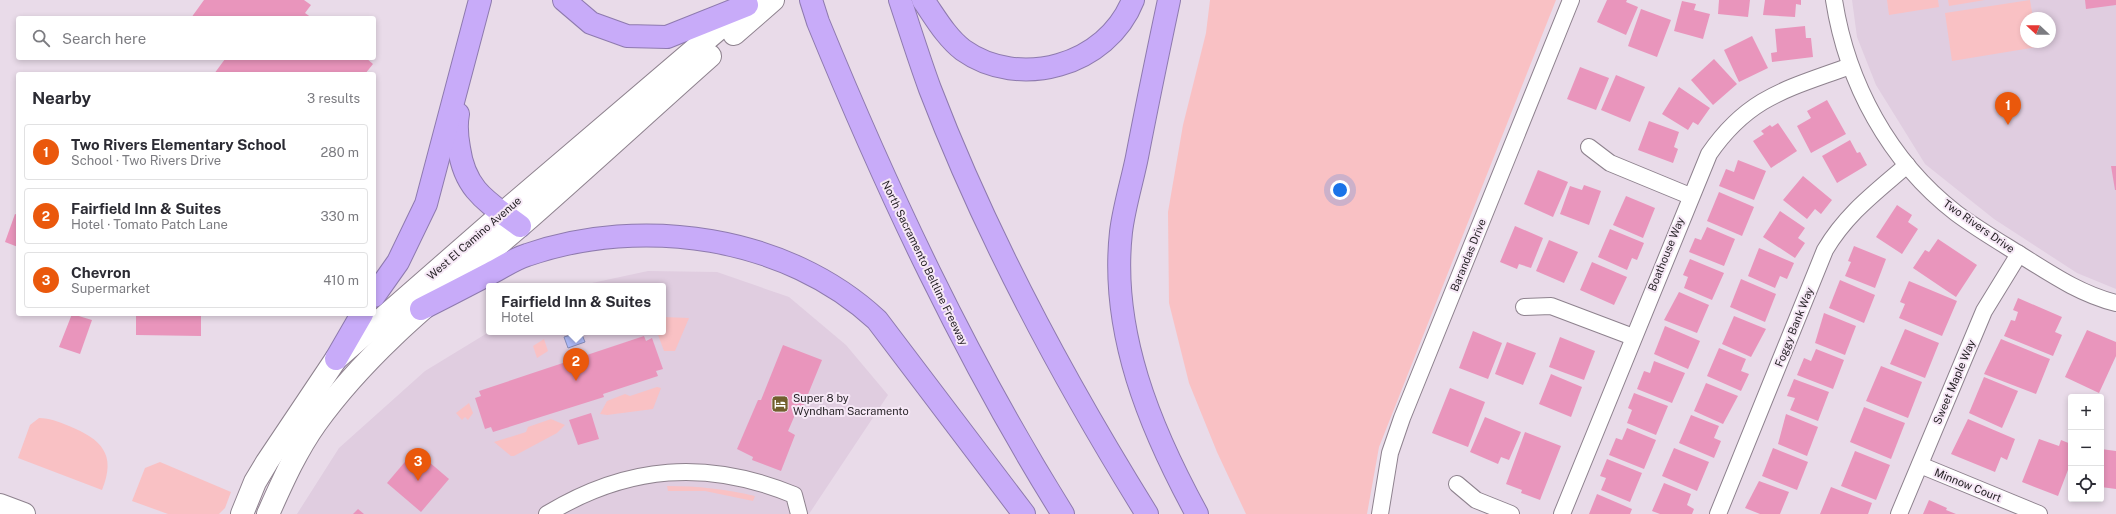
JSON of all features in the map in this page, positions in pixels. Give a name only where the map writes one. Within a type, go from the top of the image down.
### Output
[{"type":"highway","points":[[564,0],[591,23],[628,36],[667,36],[752,7]]},
{"type":"highway","points":[[807,0],[818,22]]},
{"type":"highway","name":"North Sacramento Beltline Freeway","points":[[811,0],[818,22],[884,179],[926,269],[1007,421],[1063,514]]},
{"type":"highway","points":[[900,0],[931,89],[974,193],[1016,282],[1066,377],[1147,514]]},
{"type":"highway","points":[[923,0],[951,39],[963,49],[992,65],[1011,70],[1031,71],[1057,66],[1089,51],[1106,38],[1120,21],[1133,0]]},
{"type":"highway","points":[[1169,0],[1122,231],[1121,292],[1130,353],[1144,401],[1174,472],[1196,514]]},
{"type":"highway","points":[[478,7],[457,116],[458,138],[464,173],[484,199],[520,226]]},
{"type":"highway","points":[[376,293],[398,262],[426,204],[478,7]]},
{"type":"highway","points":[[421,309],[525,255],[550,247],[591,239],[632,235],[672,236],[712,242],[766,255],[804,271],[832,286],[858,302],[877,320],[1024,514]]},
{"type":"highway","points":[[336,359],[361,316]]},
{"type":"main road","name":"West El Camino Avenue","points":[[242,514],[255,482],[267,462],[336,359],[502,213],[752,7],[773,0]]},
{"type":"main road","name":"West El Camino Avenue","points":[[268,514],[288,468],[316,424],[368,359],[421,309],[520,226],[752,7]]},
{"type":"main road","points":[[0,505],[24,514]]},
{"type":"street","name":"Barandas Drive","points":[[1380,514],[1390,453],[1402,418],[1571,0]]},
{"type":"street","name":"Two Rivers Drive","points":[[1834,0],[1841,34],[1850,66],[1864,99],[1878,124],[1907,166],[1934,194],[1956,212],[2019,254],[2072,287],[2116,304]]},
{"type":"street","name":"Boathouse Way","points":[[1562,514],[1690,196],[1709,154],[1735,121],[1755,105],[1778,92],[1850,66]]},
{"type":"street","points":[[1589,147],[1610,163],[1690,196]]},
{"type":"street","name":"Foggy Bank Way","points":[[1718,514],[1825,250],[1852,212],[1907,166]]},
{"type":"street","name":"Sweet Maple Way","points":[[1899,514],[1984,311],[2019,254]]},
{"type":"street","points":[[1524,307],[1551,306],[1633,337]]},
{"type":"street","name":"Minnow Court","points":[[1920,465],[2039,514]]},
{"type":"street","points":[[547,514],[584,494],[626,478],[694,472],[724,474],[756,481],[794,494],[799,514]]},
{"type":"street","points":[[1457,484],[1476,500],[1511,514]]},
{"type":"shaded area","points":[[1210,0],[1556,0],[1379,447],[1367,514],[1246,514],[1217,452],[1189,383],[1169,303],[1168,212],[1183,125],[1206,33]]},
{"type":"shaded area","points":[[1852,0],[2116,0],[2116,289],[2077,273],[1994,219],[1925,164],[1876,85],[1857,37]]},
{"type":"shaded area","points":[[1887,0],[1938,0],[1939,7],[1889,15]]},
{"type":"shaded area","points":[[1948,0],[1985,0],[1949,6]]},
{"type":"shaded area","points":[[2030,0],[2032,12],[2020,12],[2020,48],[2031,48],[1952,61],[1945,13]]},
{"type":"shaded area","points":[[648,271],[717,272],[789,297],[846,345],[888,395],[809,514],[297,514],[339,448],[425,371],[486,334],[666,335],[666,283],[592,283]]},
{"type":"shaded area","points":[[666,317],[689,318],[675,351],[664,351],[658,335],[666,335]]},
{"type":"shaded area","points":[[544,339],[548,351],[537,358],[533,346]]},
{"type":"shaded area","points":[[657,387],[661,388],[653,409],[607,415],[600,414],[607,401],[625,394],[630,396]]},
{"type":"shaded area","points":[[469,403],[473,413],[468,420],[465,417],[462,420],[456,413]]},
{"type":"shaded area","points":[[39,418],[51,419],[69,426],[90,436],[97,442],[107,457],[108,467],[102,490],[18,458],[30,425]]},
{"type":"shaded area","points":[[551,419],[565,425],[557,433],[514,456],[511,456],[494,442],[526,432],[528,427]]},
{"type":"shaded area","points":[[160,462],[231,492],[225,508],[219,514],[168,514],[132,501],[145,468]]},
{"type":"shaded area","points":[[667,486],[711,488],[755,496],[753,501],[705,491],[668,491]]},
{"type":"water","points":[[571,335],[582,335],[585,342],[568,348],[564,337]]},
{"type":"building","points":[[204,0],[304,0],[311,5],[305,13],[309,16],[192,16]]},
{"type":"building","points":[[1607,0],[1627,0],[1626,2],[1638,7],[1626,35],[1597,22]]},
{"type":"building","points":[[1719,0],[1750,0],[1748,17],[1718,14]]},
{"type":"building","points":[[1765,0],[1801,0],[1801,5],[1796,4],[1795,17],[1763,15]]},
{"type":"building","points":[[2085,0],[2116,0],[2116,5],[2086,9]]},
{"type":"building","points":[[1682,1],[1696,4],[1694,10],[1710,14],[1703,39],[1674,31]]},
{"type":"building","points":[[1641,9],[1671,20],[1657,57],[1628,46]]},
{"type":"building","points":[[1805,26],[1806,38],[1811,38],[1813,57],[1772,62],[1771,53],[1777,52],[1775,29]]},
{"type":"building","points":[[1752,36],[1768,68],[1739,82],[1724,50]]},
{"type":"building","points":[[1714,59],[1737,84],[1713,105],[1691,80]]},
{"type":"building","points":[[224,60],[368,60],[373,64],[367,72],[215,72]]},
{"type":"building","points":[[1580,67],[1609,78],[1596,110],[1567,99]]},
{"type":"building","points":[[1616,75],[1645,87],[1630,122],[1601,110]]},
{"type":"building","points":[[1679,87],[1710,108],[1698,125],[1693,122],[1688,130],[1662,114]]},
{"type":"building","points":[[1827,100],[1846,134],[1811,153],[1797,126],[1811,118],[1807,111]]},
{"type":"building","points":[[1649,121],[1679,132],[1674,147],[1678,149],[1673,163],[1638,150]]},
{"type":"building","points":[[1778,123],[1797,151],[1771,168],[1753,141],[1764,134],[1761,131],[1770,125],[1772,127]]},
{"type":"building","points":[[1850,140],[1857,153],[1860,152],[1867,165],[1837,183],[1822,156]]},
{"type":"building","points":[[1738,160],[1766,171],[1754,200],[1719,186],[1726,169],[1734,172]]},
{"type":"building","points":[[2111,166],[2116,166],[2116,190],[2115,190]]},
{"type":"building","points":[[1538,170],[1568,182],[1553,217],[1524,204]]},
{"type":"building","points":[[1803,176],[1832,200],[1821,214],[1815,209],[1807,219],[1783,200]]},
{"type":"building","points":[[1584,185],[1601,191],[1589,225],[1560,214],[1570,186],[1582,190]]},
{"type":"building","points":[[1719,192],[1754,207],[1742,236],[1707,221]]},
{"type":"building","points":[[1626,196],[1655,208],[1643,238],[1613,225]]},
{"type":"building","points":[[1897,205],[1912,215],[1908,222],[1918,229],[1902,254],[1876,237]]},
{"type":"building","points":[[1780,211],[1805,228],[1798,238],[1805,243],[1795,258],[1763,237]]},
{"type":"building","points":[[15,214],[16,214],[16,246],[5,242]]},
{"type":"building","points":[[1515,226],[1543,238],[1531,268],[1519,264],[1517,269],[1500,262]]},
{"type":"building","points":[[1707,227],[1735,239],[1724,266],[1689,252],[1695,238],[1701,240]]},
{"type":"building","points":[[1610,229],[1644,243],[1637,260],[1632,258],[1627,270],[1598,257]]},
{"type":"building","points":[[1938,239],[1977,265],[1956,297],[1913,268],[1925,250],[1929,252]]},
{"type":"building","points":[[1549,240],[1578,252],[1564,283],[1536,271]]},
{"type":"building","points":[[1854,246],[1886,259],[1875,288],[1845,276],[1851,262],[1848,261]]},
{"type":"building","points":[[1759,248],[1794,263],[1787,279],[1780,276],[1775,288],[1748,276]]},
{"type":"building","points":[[1690,259],[1724,273],[1712,300],[1684,288],[1688,277],[1683,275]]},
{"type":"building","points":[[1592,262],[1627,277],[1614,305],[1580,290]]},
{"type":"building","points":[[1741,279],[1776,294],[1765,322],[1730,307]]},
{"type":"building","points":[[1840,280],[1875,295],[1864,323],[1829,308]]},
{"type":"building","points":[[1909,281],[1957,301],[1942,336],[1899,318],[1905,304],[1900,302]]},
{"type":"building","points":[[1679,292],[1709,305],[1697,333],[1664,320]]},
{"type":"building","points":[[2018,298],[2062,317],[2055,332],[2062,335],[2053,356],[2004,336],[2011,320],[2015,321],[2018,312],[2013,310]]},
{"type":"building","points":[[1824,313],[1856,326],[1845,355],[1815,343]]},
{"type":"building","points":[[71,316],[79,316],[92,320],[80,354],[59,347]]},
{"type":"building","points":[[136,316],[201,316],[201,336],[136,335]]},
{"type":"building","points":[[1734,316],[1766,329],[1751,357],[1722,344]]},
{"type":"building","points":[[1665,326],[1700,341],[1688,369],[1654,354]]},
{"type":"building","points":[[1905,329],[1939,343],[1925,378],[1890,364]]},
{"type":"building","points":[[2087,330],[2116,342],[2116,356],[2099,393],[2065,377]]},
{"type":"building","points":[[1473,331],[1502,343],[1488,379],[1459,368]]},
{"type":"building","points":[[644,336],[646,341],[652,338],[663,369],[656,371],[658,376],[603,394],[604,397],[493,432],[491,427],[485,429],[475,398],[481,396],[479,391]]},
{"type":"building","points":[[1560,337],[1595,351],[1584,380],[1549,367]]},
{"type":"building","points":[[2001,339],[2050,359],[2036,394],[1984,374]]},
{"type":"building","points":[[1507,342],[1536,353],[1523,385],[1495,374]]},
{"type":"building","name":"Super 8 by Wyndham Sacramento","points":[[783,345],[822,360],[802,409],[798,408],[788,431],[795,435],[781,471],[752,460],[753,457],[737,449],[758,400],[761,400]]},
{"type":"building","points":[[1719,348],[1746,359],[1741,371],[1749,374],[1741,391],[1707,376]]},
{"type":"building","points":[[1816,349],[1844,360],[1833,389],[1797,375],[1804,358],[1811,361]]},
{"type":"building","points":[[1654,361],[1685,373],[1672,403],[1637,389],[1644,371],[1650,373]]},
{"type":"building","points":[[1881,366],[1922,382],[1908,418],[1866,401]]},
{"type":"building","points":[[1551,374],[1582,387],[1571,417],[1539,404]]},
{"type":"building","points":[[1984,377],[2018,391],[2002,428],[1969,413]]},
{"type":"building","points":[[1794,379],[1829,392],[1818,421],[1790,410],[1795,398],[1787,396]]},
{"type":"building","points":[[1706,383],[1738,396],[1723,424],[1694,411]]},
{"type":"building","points":[[1450,388],[1485,402],[1468,447],[1432,433]]},
{"type":"building","points":[[1634,393],[1668,406],[1656,435],[1627,423],[1632,410],[1628,408]]},
{"type":"building","points":[[1864,407],[1905,423],[1891,459],[1850,442]]},
{"type":"building","points":[[591,413],[599,439],[578,445],[569,420]]},
{"type":"building","points":[[1786,414],[1818,427],[1807,456],[1778,444]]},
{"type":"building","points":[[1691,415],[1719,426],[1714,438],[1721,441],[1714,458],[1679,443]]},
{"type":"building","points":[[1485,417],[1521,432],[1509,460],[1501,457],[1498,464],[1470,452]]},
{"type":"building","points":[[1968,419],[2015,439],[2007,460],[2001,457],[1995,472],[1951,454]]},
{"type":"building","points":[[1627,428],[1656,440],[1644,469],[1609,455],[1616,438],[1622,440]]},
{"type":"building","points":[[1525,432],[1561,446],[1540,500],[1521,493],[1522,490],[1506,484]]},
{"type":"building","points":[[2039,439],[2059,446],[2061,440],[2068,443],[2068,470],[2058,496],[2022,482]]},
{"type":"building","points":[[1674,448],[1709,462],[1697,491],[1662,476]]},
{"type":"building","points":[[1773,448],[1808,462],[1797,490],[1762,476]]},
{"type":"building","points":[[2104,449],[2116,451],[2116,489],[2104,487]]},
{"type":"building","points":[[415,450],[449,479],[421,512],[387,483]]},
{"type":"building","points":[[1855,451],[1890,465],[1876,500],[1841,486]]},
{"type":"building","points":[[1607,459],[1642,473],[1630,502],[1601,490],[1606,478],[1600,476]]},
{"type":"building","points":[[1759,481],[1789,492],[1780,514],[1760,514],[1745,508]]},
{"type":"building","points":[[1664,483],[1691,494],[1687,505],[1694,509],[1692,514],[1660,514],[1652,511]]},
{"type":"building","points":[[1831,487],[1872,503],[1868,514],[1820,514]]},
{"type":"building","points":[[1597,494],[1632,509],[1630,514],[1589,514]]},
{"type":"building","points":[[1929,500],[1947,508],[1946,510],[1956,514],[1923,514]]},
{"type":"building","points":[[358,509],[364,514],[353,514]]},
{"type":"place","name":"Two Rivers Elementary School","points":[[2008,125]]},
{"type":"place","name":"Fairfield Inn & Suites","points":[[576,381]]},
{"type":"place","name":"Super 8 by Wyndham Sacramento","points":[[780,404]]},
{"type":"place","name":"Chevron","points":[[418,481]]}]
